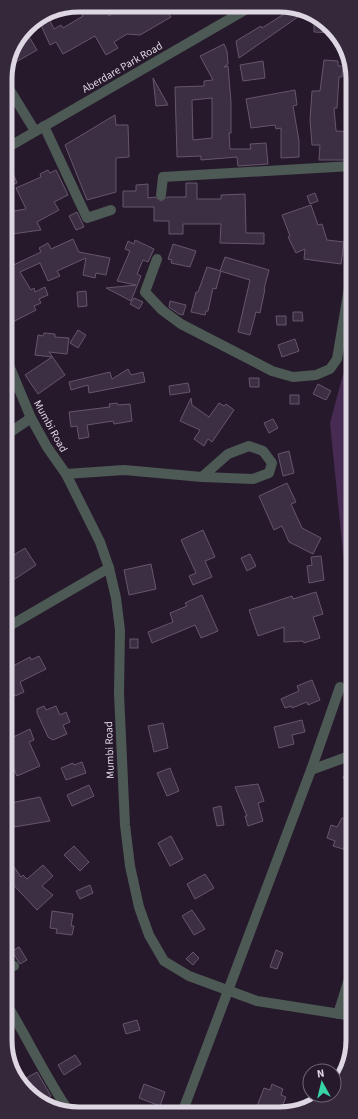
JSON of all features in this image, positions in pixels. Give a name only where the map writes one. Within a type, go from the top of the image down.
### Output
[{"type":"street","name":"Aberdare Park Road","points":[[12,145],[242,12]]},
{"type":"street","points":[[12,91],[39,128],[87,218],[111,210]]},
{"type":"street","points":[[161,195],[162,177],[346,166]]},
{"type":"street","points":[[157,259],[145,292],[162,310],[180,324],[272,371],[293,377],[316,375],[330,369],[337,358],[346,305]]},
{"type":"street","name":"Mumbi Road","points":[[12,372],[31,418],[47,447],[66,474],[100,542],[109,568],[116,598],[120,630],[119,693],[125,826],[130,866],[139,907],[149,936],[164,961],[189,976],[257,1001],[346,1015]]},
{"type":"street","points":[[12,431],[31,418]]},
{"type":"street","points":[[66,474],[124,470],[202,477],[252,479],[269,473],[272,463],[264,451],[249,446],[228,454],[202,477]]},
{"type":"street","points":[[12,624],[109,568]]},
{"type":"street","points":[[12,622],[18,621]]},
{"type":"street","points":[[184,1107],[311,770],[340,687]]},
{"type":"street","points":[[311,770],[346,757]]},
{"type":"street","points":[[338,1014],[346,988]]},
{"type":"street","points":[[12,1013],[30,1043],[55,1091],[66,1106]]},
{"type":"shaded area","points":[[346,363],[346,582],[330,423]]},
{"type":"building","points":[[81,12],[107,12],[109,16],[116,12],[127,12],[128,14],[131,12],[168,12],[171,17],[140,35],[127,34],[114,42],[118,48],[106,55],[95,36],[63,54],[56,42],[50,45],[41,24],[49,19],[54,29],[61,25],[63,28],[83,16]]},
{"type":"building","points":[[286,13],[300,15],[239,58],[236,41],[261,26],[262,28]]},
{"type":"building","points":[[314,22],[327,33],[314,32]]},
{"type":"building","points":[[28,36],[37,50],[16,62],[15,60],[19,49]]},
{"type":"building","points":[[224,44],[227,51],[228,64],[224,67],[228,66],[231,102],[231,133],[229,133],[230,149],[251,149],[250,144],[266,143],[268,164],[238,166],[237,157],[201,160],[201,156],[177,157],[175,87],[204,86],[204,81],[213,80],[200,56]],"holes":[[[212,98],[212,138],[193,140],[192,100]]]},
{"type":"building","points":[[324,60],[338,61],[338,66],[343,66],[342,77],[339,77],[337,108],[334,108],[336,131],[346,132],[346,160],[319,160],[320,145],[312,145],[310,120],[312,91],[320,91]]},
{"type":"building","points":[[263,61],[265,78],[243,81],[240,65]]},
{"type":"building","points":[[153,78],[168,105],[156,106]]},
{"type":"building","points":[[295,90],[297,105],[293,106],[299,141],[299,157],[281,158],[281,128],[276,129],[275,125],[251,128],[246,99]]},
{"type":"building","points":[[115,115],[116,125],[128,125],[129,157],[116,158],[116,192],[87,200],[65,145]]},
{"type":"building","points":[[48,170],[50,173],[56,170],[68,195],[54,202],[59,210],[37,222],[41,230],[12,234],[12,211],[26,209],[16,188],[41,177],[40,174]]},
{"type":"building","points":[[12,174],[17,183],[12,185]]},
{"type":"building","points":[[186,183],[197,183],[197,199],[221,199],[221,195],[245,194],[246,233],[264,233],[264,244],[220,243],[221,224],[183,224],[183,234],[169,234],[169,221],[154,221],[154,207],[123,207],[123,191],[136,191],[136,185],[148,184],[148,198],[155,197],[161,201],[167,197],[186,197]]},
{"type":"building","points":[[315,193],[318,201],[310,204],[307,196]]},
{"type":"building","points":[[311,205],[318,225],[322,224],[327,240],[344,242],[341,264],[304,259],[305,249],[296,253],[288,237],[290,236],[282,215]]},
{"type":"building","points":[[77,212],[84,227],[76,230],[69,216]]},
{"type":"building","points":[[73,239],[79,252],[110,258],[106,275],[96,273],[95,278],[83,275],[86,258],[57,271],[60,276],[48,281],[40,263],[20,272],[31,290],[34,288],[35,292],[45,287],[48,295],[39,299],[41,303],[34,306],[36,310],[12,322],[12,266],[41,252],[39,248],[48,243],[51,249]]},
{"type":"building","points":[[135,240],[154,249],[148,262],[143,260],[137,274],[141,276],[131,301],[106,288],[136,285],[117,281],[130,251],[125,249],[128,241],[134,244]]},
{"type":"building","points":[[173,244],[196,251],[190,267],[171,263],[172,260],[168,259]]},
{"type":"building","points":[[225,257],[269,270],[260,313],[256,312],[250,335],[238,332],[250,280],[220,271]]},
{"type":"building","points":[[207,267],[221,271],[216,289],[213,288],[208,311],[206,311],[205,315],[191,312],[196,292],[198,292]]},
{"type":"building","points":[[86,291],[87,306],[78,307],[77,292]]},
{"type":"building","points":[[134,298],[143,302],[139,309],[130,304]]},
{"type":"building","points":[[170,301],[186,305],[183,315],[169,307]]},
{"type":"building","points":[[293,312],[302,312],[303,321],[293,321]]},
{"type":"building","points":[[276,316],[286,316],[286,325],[277,325]]},
{"type":"building","points":[[78,330],[86,335],[78,348],[70,343]]},
{"type":"building","points":[[44,333],[55,334],[55,337],[69,338],[67,354],[49,352],[65,375],[38,394],[25,375],[52,357],[35,355],[38,335],[43,336]]},
{"type":"building","points":[[295,339],[299,351],[282,357],[278,345]]},
{"type":"building","points":[[128,369],[131,375],[143,372],[145,382],[89,393],[88,385],[71,390],[69,382],[110,372],[112,379]]},
{"type":"building","points":[[249,378],[259,378],[259,387],[250,387]]},
{"type":"building","points":[[188,383],[190,392],[170,395],[169,386]]},
{"type":"building","points":[[318,384],[331,391],[326,400],[313,394]]},
{"type":"building","points":[[290,395],[299,395],[299,404],[290,404]]},
{"type":"building","points":[[191,398],[192,405],[209,417],[219,403],[224,406],[226,404],[234,410],[212,442],[208,439],[204,446],[194,439],[200,430],[180,421]]},
{"type":"building","points":[[117,403],[118,405],[130,404],[132,421],[114,424],[113,421],[87,425],[89,437],[79,439],[77,426],[71,427],[69,412],[110,407],[109,404]]},
{"type":"building","points":[[273,419],[278,428],[269,433],[264,423]]},
{"type":"building","points":[[289,451],[294,473],[283,476],[278,454]]},
{"type":"building","points":[[287,483],[296,502],[291,504],[302,528],[321,538],[313,554],[289,542],[282,526],[274,530],[259,496]]},
{"type":"building","points":[[203,530],[215,557],[205,561],[212,577],[193,585],[189,576],[196,573],[181,540]]},
{"type":"building","points":[[25,548],[36,565],[12,581],[12,556]]},
{"type":"building","points":[[250,554],[256,566],[247,571],[241,558]]},
{"type":"building","points":[[321,556],[324,580],[309,583],[307,566],[312,565],[311,557]]},
{"type":"building","points":[[151,564],[156,589],[129,595],[124,570]]},
{"type":"building","points":[[316,592],[323,614],[313,617],[320,638],[304,643],[303,641],[284,642],[284,627],[258,636],[249,610],[292,596],[293,599]]},
{"type":"building","points":[[202,595],[218,631],[201,638],[195,625],[152,643],[148,632],[173,622],[170,613],[187,606],[185,603]]},
{"type":"building","points":[[130,639],[138,639],[138,648],[130,648]]},
{"type":"building","points":[[39,656],[46,669],[20,682],[24,692],[15,696],[12,689],[12,664],[13,666],[30,657],[31,660]]},
{"type":"building","points":[[312,680],[320,700],[308,705],[307,702],[292,708],[291,706],[285,708],[281,699],[299,691],[297,686]]},
{"type":"building","points":[[44,706],[46,710],[56,706],[60,715],[66,712],[70,722],[63,725],[67,734],[53,740],[48,737],[37,713],[37,709]]},
{"type":"building","points":[[302,720],[305,732],[292,735],[294,744],[279,748],[274,727]]},
{"type":"building","points":[[163,723],[168,748],[154,752],[148,726]]},
{"type":"building","points":[[30,729],[34,740],[29,742],[40,766],[17,776],[12,765],[12,738]]},
{"type":"building","points":[[82,762],[86,773],[66,780],[61,768],[73,763],[74,765]]},
{"type":"building","points":[[170,768],[179,791],[167,796],[157,773]]},
{"type":"building","points":[[346,776],[346,783],[343,777]]},
{"type":"building","points":[[258,784],[264,801],[258,803],[263,821],[248,826],[245,816],[247,816],[235,787]]},
{"type":"building","points":[[89,785],[94,796],[72,806],[67,795]]},
{"type":"building","points":[[40,797],[50,821],[14,827],[12,820],[12,803]]},
{"type":"building","points":[[221,806],[224,825],[217,826],[213,808]]},
{"type":"building","points":[[342,818],[346,819],[346,850],[333,846],[335,841],[327,838],[331,825],[337,827]]},
{"type":"building","points":[[171,836],[183,859],[170,866],[158,843]]},
{"type":"building","points":[[74,846],[89,862],[80,871],[64,855]]},
{"type":"building","points":[[12,864],[21,877],[23,875],[27,879],[43,865],[53,876],[42,886],[53,895],[37,910],[12,883]]},
{"type":"building","points":[[205,874],[214,888],[195,899],[187,884]]},
{"type":"building","points":[[90,885],[93,893],[80,899],[76,891]]},
{"type":"building","points":[[192,910],[205,929],[194,935],[182,916]]},
{"type":"building","points":[[52,911],[73,914],[71,926],[74,926],[72,935],[56,933],[57,929],[50,928]]},
{"type":"building","points":[[19,947],[27,960],[20,964],[12,951]]},
{"type":"building","points":[[276,950],[283,953],[277,969],[270,967]]},
{"type":"building","points":[[193,952],[199,958],[193,965],[186,959]]},
{"type":"building","points":[[137,1020],[140,1030],[126,1034],[123,1024]]},
{"type":"building","points":[[75,1055],[81,1064],[64,1075],[58,1065]]},
{"type":"building","points":[[37,1072],[51,1096],[47,1099],[38,1093],[25,1079]]},
{"type":"building","points":[[144,1084],[165,1092],[160,1106],[139,1098]]},
{"type":"building","points":[[272,1084],[283,1089],[281,1095],[286,1097],[282,1107],[257,1107],[264,1088],[270,1090]]}]
